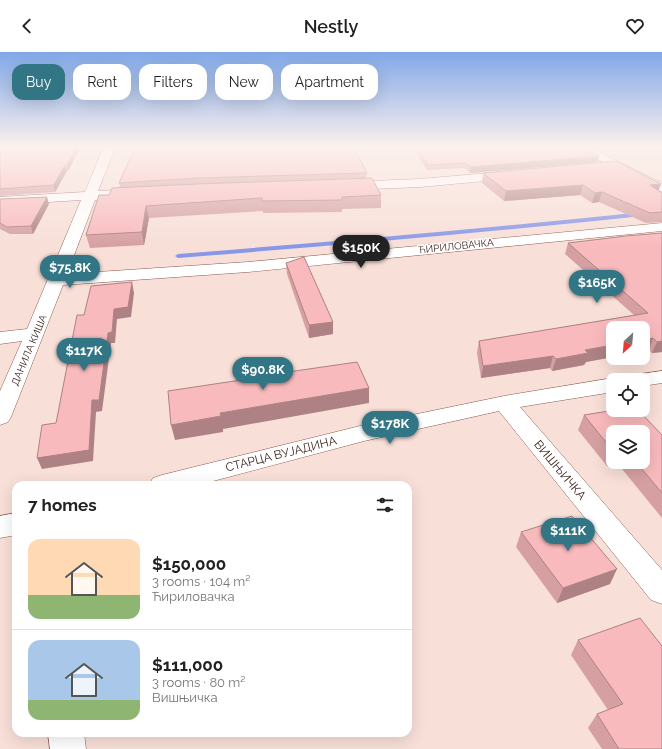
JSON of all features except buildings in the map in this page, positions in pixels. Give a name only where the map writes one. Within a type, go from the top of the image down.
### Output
[{"type":"street","name":"ДАНИЛА КИША","points":[[0,417],[58,280],[70,244],[97,181]]},
{"type":"street","points":[[331,186],[447,181]]},
{"type":"street","points":[[647,181],[662,188]]},
{"type":"street","points":[[0,201],[153,192]]},
{"type":"street","name":"ЋИРИЛОВАЧКА","points":[[58,280],[248,267],[662,227]]},
{"type":"street","points":[[0,338],[35,334]]},
{"type":"street","points":[[650,378],[662,376]]},
{"type":"street","name":"СТАРЦА ВУЈАДИНА","points":[[178,481],[364,433],[504,403],[606,386]]},
{"type":"street","name":"ВИШЊИЧКА","points":[[504,403],[662,591]]},
{"type":"street","points":[[0,527],[12,525]]},
{"type":"street","points":[[66,737],[68,749]]},
{"type":"waterway","points":[[178,256],[379,240],[436,233],[492,230],[662,212]]}]
